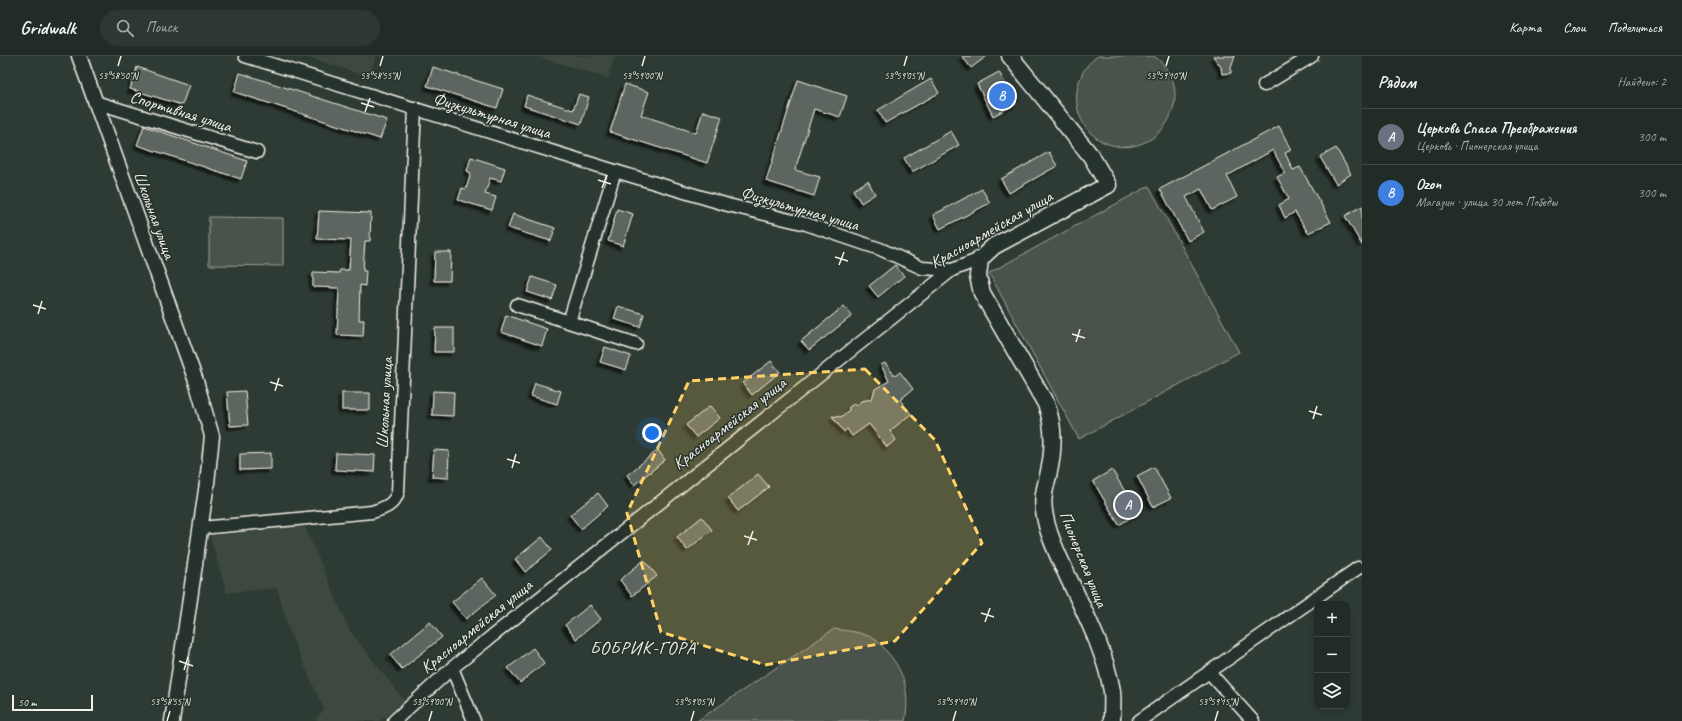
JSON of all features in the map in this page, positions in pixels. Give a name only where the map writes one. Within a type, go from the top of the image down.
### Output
[{"type":"main road","name":"Красноармейская улица","points":[[980,259],[994,246],[1108,184],[1091,156],[1010,56]]},
{"type":"main road","name":"Пионерская улица","points":[[980,259],[978,276],[982,293],[1050,414],[1053,435],[1052,457],[1043,494],[1044,512],[1060,560],[1093,631],[1105,665],[1112,692],[1112,721]]},
{"type":"street","name":"Школьная улица","points":[[79,56],[196,381],[212,436],[201,528],[172,721]]},
{"type":"street","name":"Физкультурная улица","points":[[245,56],[728,205],[806,224],[880,249],[922,268],[952,270]]},
{"type":"street","points":[[1264,86],[1312,56]]},
{"type":"street","name":"Спортивная улица","points":[[96,102],[257,152]]},
{"type":"street","name":"Школьная улица","points":[[201,528],[372,512],[390,505],[395,500],[398,492],[402,425],[415,108]]},
{"type":"street","points":[[569,322],[615,171]]},
{"type":"street","name":"Красноармейская улица","points":[[394,721],[452,668],[952,270],[980,259]]},
{"type":"street","points":[[517,305],[636,344]]},
{"type":"street","points":[[1139,721],[1358,568]]},
{"type":"street","points":[[452,668],[474,721]]},
{"type":"street","points":[[1209,672],[1253,721]]},
{"type":"highlighted area","points":[[865,369],[935,440],[982,543],[895,641],[765,665],[661,632],[627,513],[689,381]]},
{"type":"shaded area","points":[[305,56],[376,56],[369,77]]},
{"type":"shaded area","points":[[536,56],[615,56],[608,78]]},
{"type":"shaded area","points":[[1098,56],[1153,56],[1160,61],[1171,75],[1175,91],[1175,102],[1172,112],[1167,123],[1160,131],[1142,144],[1120,147],[1098,139],[1090,132],[1079,115],[1077,105],[1078,85],[1087,66]]},
{"type":"shaded area","points":[[1149,186],[1239,352],[1079,439],[989,273]]},
{"type":"shaded area","points":[[209,217],[283,218],[283,266],[209,265]]},
{"type":"shaded area","points":[[304,525],[350,631],[406,703],[379,721],[317,721],[316,718],[324,710],[290,633],[277,588],[227,593],[210,536]]},
{"type":"shaded area","points":[[834,629],[856,632],[871,637],[879,643],[893,659],[905,684],[907,702],[905,721],[697,721]]},
{"type":"building","points":[[962,56],[987,56],[971,68]]},
{"type":"building","points":[[1213,56],[1235,56],[1231,73],[1222,74],[1221,67]]},
{"type":"building","points":[[137,67],[189,85],[182,105],[130,89]]},
{"type":"building","points":[[433,67],[503,89],[497,108],[427,86]]},
{"type":"building","points":[[999,72],[1016,104],[993,116],[977,84]]},
{"type":"building","points":[[240,73],[387,120],[380,139],[234,92]]},
{"type":"building","points":[[931,79],[939,93],[885,123],[878,110]]},
{"type":"building","points":[[798,80],[847,96],[840,117],[814,109],[795,170],[820,177],[814,196],[766,181]]},
{"type":"building","points":[[625,84],[649,92],[641,115],[696,133],[703,111],[722,117],[707,163],[610,132]]},
{"type":"building","points":[[579,94],[589,97],[581,124],[524,106],[527,95],[573,110]]},
{"type":"building","points":[[144,126],[247,161],[241,179],[137,145]]},
{"type":"building","points":[[1279,126],[1291,150],[1285,153],[1293,170],[1300,167],[1331,222],[1308,233],[1295,212],[1285,218],[1279,205],[1289,199],[1277,177],[1285,173],[1273,150],[1227,176],[1237,197],[1212,210],[1201,189],[1186,197],[1204,232],[1188,241],[1160,189]]},
{"type":"building","points":[[951,131],[959,145],[912,172],[904,158]]},
{"type":"building","points":[[1336,148],[1351,174],[1336,184],[1320,157]]},
{"type":"building","points":[[1049,152],[1057,166],[1009,193],[1001,179]]},
{"type":"building","points":[[471,157],[505,168],[501,181],[490,178],[485,194],[496,197],[492,210],[458,200],[462,188],[466,189],[471,173],[467,171]]},
{"type":"building","points":[[868,181],[875,194],[861,203],[853,190]]},
{"type":"building","points":[[982,189],[990,203],[940,229],[933,215]]},
{"type":"building","points":[[1362,206],[1362,245],[1345,216]]},
{"type":"building","points":[[617,209],[633,214],[623,246],[608,241]]},
{"type":"building","points":[[319,211],[371,213],[370,241],[365,241],[363,271],[366,271],[365,286],[360,285],[359,320],[364,320],[363,336],[337,335],[339,288],[313,287],[313,272],[339,273],[340,270],[349,270],[351,240],[317,239]]},
{"type":"building","points":[[513,214],[555,228],[551,241],[508,228]]},
{"type":"building","points":[[435,252],[451,252],[450,281],[434,281]]},
{"type":"building","points":[[895,265],[904,276],[878,297],[869,286]]},
{"type":"building","points":[[532,277],[557,285],[552,300],[527,292]]},
{"type":"building","points":[[618,306],[644,314],[640,327],[614,319]]},
{"type":"building","points":[[844,306],[852,316],[809,350],[801,341]]},
{"type":"building","points":[[506,315],[547,329],[542,346],[501,332]]},
{"type":"building","points":[[435,328],[454,328],[454,352],[434,352]]},
{"type":"building","points":[[605,347],[631,356],[626,370],[600,362]]},
{"type":"building","points":[[771,361],[780,372],[752,395],[743,383]]},
{"type":"building","points":[[885,363],[895,376],[900,372],[913,389],[900,400],[911,414],[890,431],[896,440],[887,447],[869,424],[852,436],[847,429],[844,432],[832,416],[841,417],[849,410],[849,407],[854,404],[857,406],[861,401],[872,399],[875,389],[889,381],[881,365]]},
{"type":"building","points":[[535,383],[561,391],[557,404],[531,396]]},
{"type":"building","points":[[245,391],[248,425],[230,426],[227,392]]},
{"type":"building","points":[[433,391],[454,392],[453,416],[432,415]]},
{"type":"building","points":[[342,393],[370,393],[370,410],[342,410]]},
{"type":"building","points":[[710,406],[720,418],[696,437],[686,425]]},
{"type":"building","points":[[434,450],[449,451],[448,478],[432,477]]},
{"type":"building","points":[[658,450],[665,460],[634,485],[627,475]]},
{"type":"building","points":[[271,453],[271,469],[240,470],[240,454]]},
{"type":"building","points":[[336,453],[375,455],[374,472],[335,470]]},
{"type":"building","points":[[1154,467],[1171,498],[1153,507],[1137,476]]},
{"type":"building","points":[[1112,470],[1138,513],[1119,525],[1093,481]]},
{"type":"building","points":[[758,474],[769,487],[738,511],[728,498]]},
{"type":"building","points":[[598,493],[608,506],[581,529],[570,515]]},
{"type":"building","points":[[702,517],[712,530],[687,550],[677,537]]},
{"type":"building","points":[[542,537],[552,550],[525,572],[515,559]]},
{"type":"building","points":[[644,560],[657,576],[632,596],[620,580]]},
{"type":"building","points":[[482,578],[496,595],[466,619],[452,602]]},
{"type":"building","points":[[590,605],[601,619],[576,639],[565,625]]},
{"type":"building","points":[[430,622],[442,637],[402,669],[390,655]]},
{"type":"building","points":[[533,648],[544,663],[520,683],[508,668]]},
{"type":"place","name":"Ozon","points":[[1002,96]]},
{"type":"place","name":"Церковь Спаса Преображения","points":[[1128,505]]},
{"type":"district","name":"БОБРИК-ГОРА","points":[[643,648]]}]
